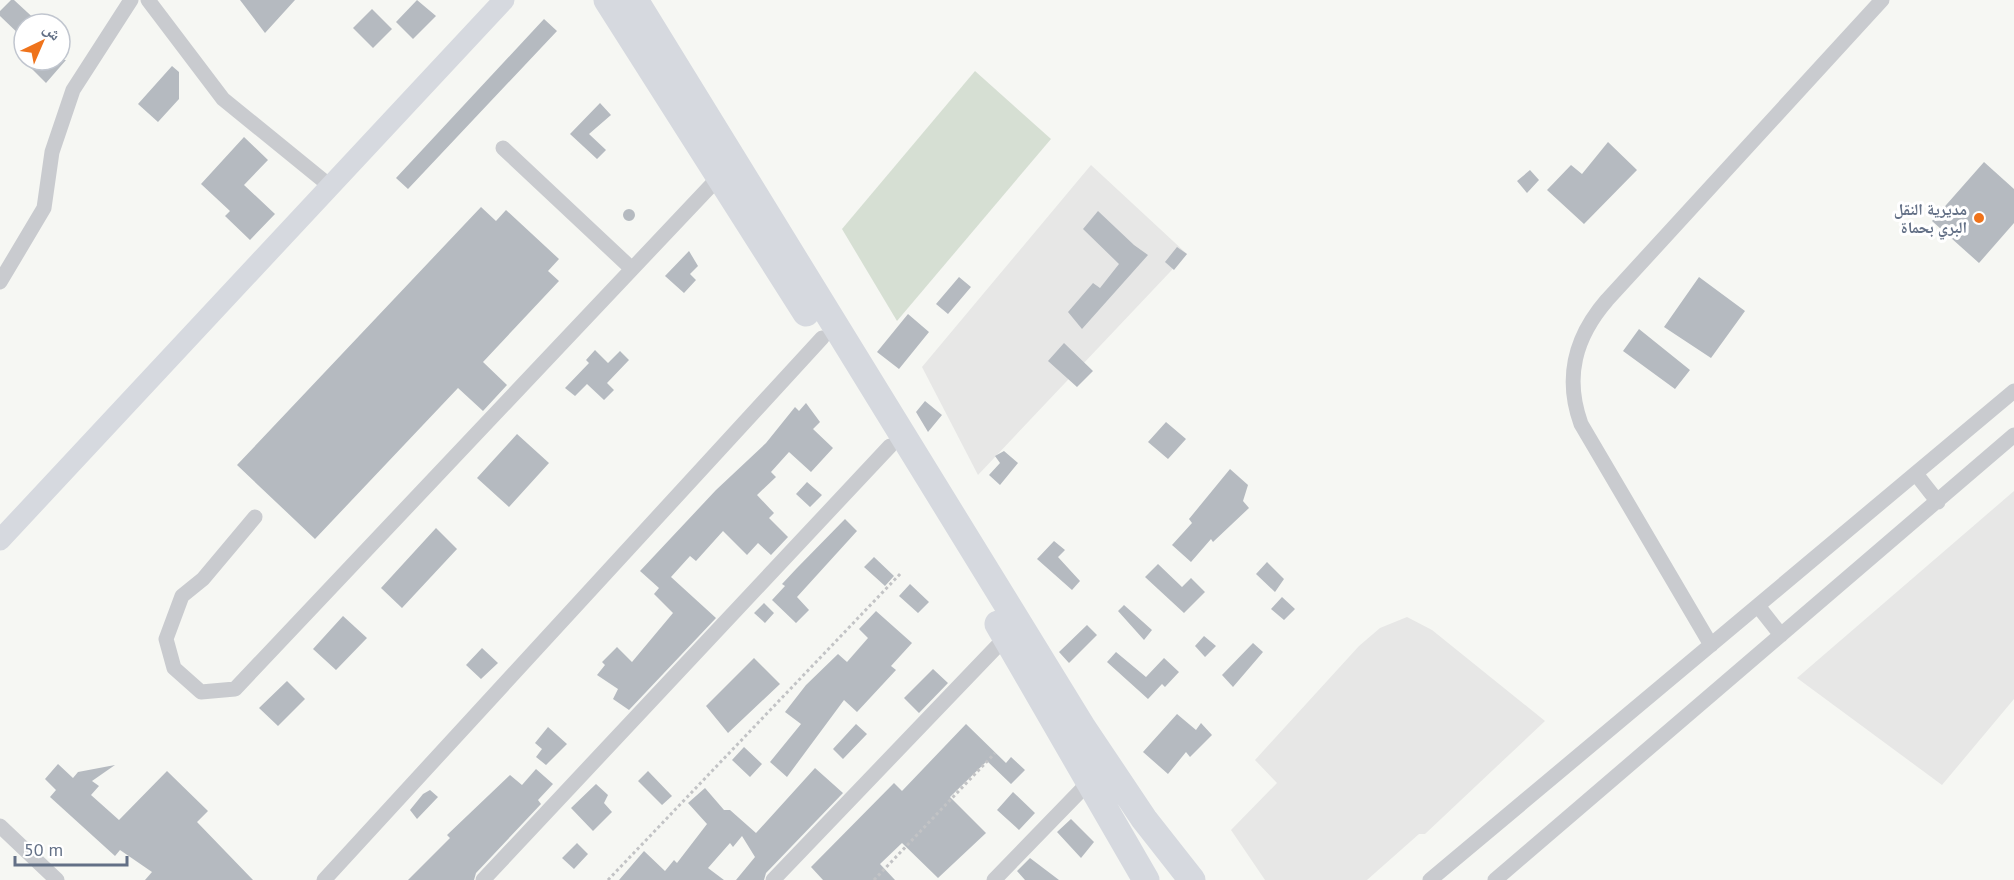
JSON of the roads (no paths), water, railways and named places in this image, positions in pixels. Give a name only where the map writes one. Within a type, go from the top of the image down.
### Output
[{"type":"highway","points":[[607,0],[890,446],[1006,637],[1146,880]]},
{"type":"highway","points":[[635,0],[1083,728],[1144,819],[1191,880]]},
{"type":"street","points":[[0,282],[44,208],[52,152],[73,90],[131,0]]},
{"type":"street","points":[[147,0],[223,99],[330,186]]},
{"type":"street","points":[[0,540],[504,0]]},
{"type":"street","points":[[1711,645],[1581,424],[1573,395],[1573,365],[1576,350],[1597,311],[1882,0]]},
{"type":"street","points":[[503,147],[632,268]]},
{"type":"street","points":[[255,517],[202,579],[182,596],[166,639],[174,668],[201,692],[235,689],[720,176]]},
{"type":"street","points":[[324,880],[822,338]]},
{"type":"street","points":[[1430,880],[2014,391]]},
{"type":"street","points":[[1495,880],[2014,435]]},
{"type":"street","points":[[483,880],[890,446]]},
{"type":"street","points":[[1916,474],[1938,502]]},
{"type":"street","points":[[0,530],[22,518]]},
{"type":"street","points":[[1758,606],[1781,635]]},
{"type":"street","points":[[773,880],[1006,637]]},
{"type":"street","points":[[994,880],[1090,780]]},
{"type":"street","points":[[0,826],[57,880]]},
{"type":"place","name":"مديرية النقل البري بحماة","points":[[1979,218]]}]
